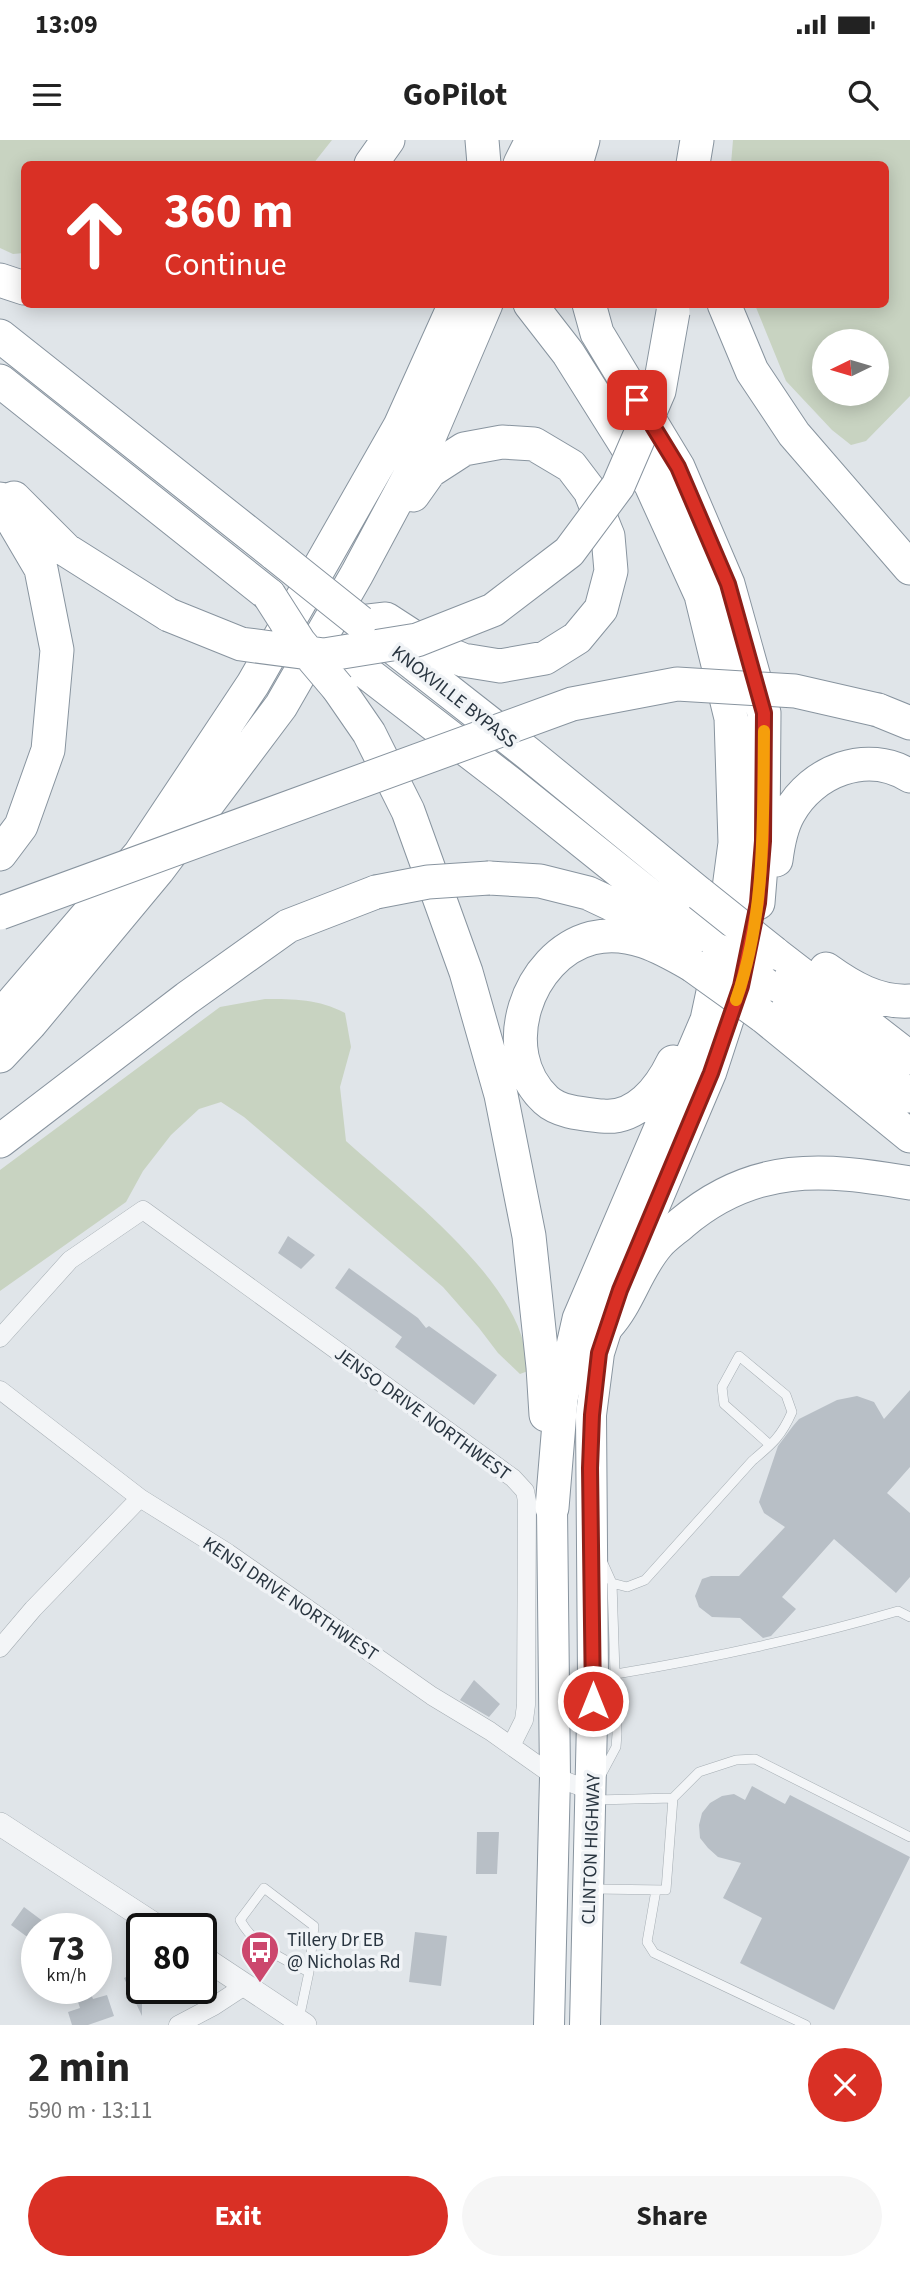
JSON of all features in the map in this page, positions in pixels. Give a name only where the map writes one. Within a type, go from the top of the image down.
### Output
[{"type":"highway","points":[[373,161],[388,140]]},
{"type":"highway","points":[[482,140],[484,161]]},
{"type":"highway","points":[[522,161],[532,140]]},
{"type":"highway","points":[[550,161],[560,140]]},
{"type":"highway","points":[[577,161],[583,140]]},
{"type":"highway","points":[[694,161],[699,140]]},
{"type":"highway","points":[[699,140],[702,161]]},
{"type":"highway","points":[[0,280],[21,287]]},
{"type":"highway","points":[[0,1017],[140,854],[253,684],[400,426],[453,308]]},
{"type":"highway","points":[[0,1056],[30,1024],[158,870],[281,706],[357,574],[425,447],[484,308]]},
{"type":"highway","points":[[533,308],[568,353],[651,485],[701,596],[731,718],[735,843],[715,987],[707,1020],[579,1319],[561,1399],[552,1508]]},
{"type":"highway","points":[[590,308],[597,333],[678,467],[732,597],[764,713],[763,841],[758,903]]},
{"type":"highway","points":[[0,484],[65,550],[170,615],[240,644],[324,655],[417,640],[494,610],[569,552],[618,486],[659,391],[673,308]]},
{"type":"highway","points":[[725,308],[752,371],[794,434],[910,568]]},
{"type":"highway","name":"KNOXVILLE BYPASS","points":[[0,336],[529,754],[774,953],[910,1058]]},
{"type":"highway","name":"KNOXVILLE BYPASS","points":[[0,382],[262,589],[344,674],[511,784],[764,1000],[910,1096]]},
{"type":"highway","points":[[357,574],[430,471],[464,449],[502,442],[534,444],[570,466],[590,491],[608,536],[611,572],[601,609],[577,638],[545,658],[500,666],[463,660],[423,643],[386,619],[360,622]]},
{"type":"highway","points":[[0,499],[41,569],[57,650],[48,750],[21,826],[0,854]]},
{"type":"highway","points":[[344,674],[369,733],[408,811],[466,972],[501,1096],[529,1236],[543,1367],[547,1489],[552,1508]]},
{"type":"highway","points":[[0,913],[572,704],[677,684],[795,691],[878,710],[910,723]]},
{"type":"highway","points":[[758,903],[772,884],[779,839],[788,814],[805,790],[821,777],[842,768],[863,764],[903,772],[910,776]]},
{"type":"highway","points":[[0,1141],[187,998],[288,926],[376,892],[428,882],[489,878],[540,881],[588,893],[700,947]]},
{"type":"highway","name":"CLINTON HIGHWAY","points":[[584,2025],[592,1796],[592,1415],[599,1353],[607,1326],[711,1073],[741,986],[758,903]]},
{"type":"highway","points":[[700,947],[654,943],[626,937],[592,938],[559,953],[533,984],[521,1022],[522,1058],[531,1081],[547,1102],[568,1111],[609,1117],[634,1109],[650,1098],[664,1081],[702,1001],[715,987]]},
{"type":"highway","points":[[774,953],[824,967],[857,991],[899,1002],[910,1001]]},
{"type":"highway","points":[[764,1000],[910,1136]]},
{"type":"highway","points":[[607,1326],[620,1311],[658,1244],[704,1205],[741,1187],[754,1181],[795,1172],[850,1173],[910,1183]]},
{"type":"highway","name":"CLINTON HIGHWAY","points":[[549,2025],[555,1776],[552,1508]]},
{"type":"street","name":"JENSO DRIVE NORTHWEST","points":[[0,1338],[71,1260],[143,1210],[522,1485],[527,1501],[526,1705],[524,1720],[511,1746]]},
{"type":"street","name":"KENSI DRIVE NORTHWEST","points":[[0,1390],[139,1498],[228,1553],[432,1696],[555,1776],[592,1796]]},
{"type":"street","points":[[0,1648],[33,1609],[139,1498]]},
{"type":"street","points":[[0,1824],[137,1913]]},
{"type":"street","points":[[217,1966],[302,2023]]},
{"type":"street","points":[[178,2025],[246,1985]]},
{"type":"lane","points":[[612,1583],[627,1587],[645,1580],[752,1461],[770,1445],[783,1432],[792,1412],[786,1395],[739,1356],[722,1387],[724,1404],[770,1445]]},
{"type":"lane","points":[[591,1521],[598,1552],[612,1583],[616,1674],[616,1747],[592,1796],[673,1798]]},
{"type":"lane","points":[[616,1674],[688,1661],[898,1611],[910,1617]]},
{"type":"lane","points":[[589,1889],[666,1890],[673,1798],[698,1772],[736,1760],[755,1759],[910,1837]]},
{"type":"lane","points":[[302,2023],[309,1972],[314,1926],[264,1888],[240,1920],[248,1935],[280,1958],[309,1972]]},
{"type":"lane","points":[[656,1890],[647,1942],[654,1953],[806,2025]]},
{"type":"green space","points":[[0,140],[332,140],[315,161],[21,161],[21,253],[13,254],[0,248]]},
{"type":"green space","points":[[733,140],[910,140],[910,396],[866,441],[851,445],[832,430],[786,381],[756,308],[889,308],[889,161],[731,161]]},
{"type":"green space","points":[[265,999],[316,1002],[345,1013],[351,1047],[340,1087],[346,1141],[422,1208],[475,1261],[514,1317],[524,1345],[528,1371],[520,1374],[498,1353],[443,1287],[244,1117],[221,1102],[199,1109],[171,1135],[143,1171],[126,1202],[0,1291],[0,1170],[220,1007]]},
{"type":"building","points":[[288,1236],[315,1255],[301,1269],[278,1253]]},
{"type":"building","points":[[349,1268],[418,1318],[426,1328],[429,1326],[497,1375],[474,1405],[395,1347],[402,1337],[335,1288]]},
{"type":"building","points":[[910,1390],[910,1467],[887,1493],[910,1513],[910,1577],[896,1593],[834,1539],[782,1597],[796,1609],[771,1636],[763,1638],[740,1618],[712,1617],[699,1607],[695,1596],[702,1579],[711,1576],[739,1576],[785,1527],[764,1513],[759,1502],[778,1446],[799,1419],[837,1400],[857,1396],[874,1402],[884,1419]]},
{"type":"building","points":[[474,1680],[500,1704],[489,1717],[460,1700]]},
{"type":"building","points":[[752,1786],[785,1804],[790,1795],[910,1857],[834,2010],[740,1963],[762,1918],[723,1898],[741,1863],[718,1857],[708,1848],[700,1838],[699,1825],[702,1813],[710,1803],[722,1796],[734,1794],[745,1800]]},
{"type":"building","points":[[477,1832],[499,1832],[497,1874],[476,1874]]},
{"type":"building","points":[[24,1907],[32,1913],[21,1913],[21,1932],[11,1925]]},
{"type":"building","points":[[415,1932],[447,1936],[441,1986],[409,1982]]},
{"type":"building","points":[[79,2004],[110,2004],[114,2016],[88,2025],[72,2025],[68,2012],[80,2008]]},
{"type":"building","points":[[136,2004],[142,2004],[142,2016]]},
{"type":"slow traffic","points":[[736,1000],[758,903],[763,841],[764,731]]},
{"type":"place","name":"Tillery Dr EB @ Nicholas Rd","points":[[260,1984]]},
{"type":"route","points":[[593,1701],[590,1468],[592,1415],[599,1353],[620,1290],[711,1073],[741,986],[758,903],[763,841],[764,713],[728,584],[678,467],[637,400]]}]
